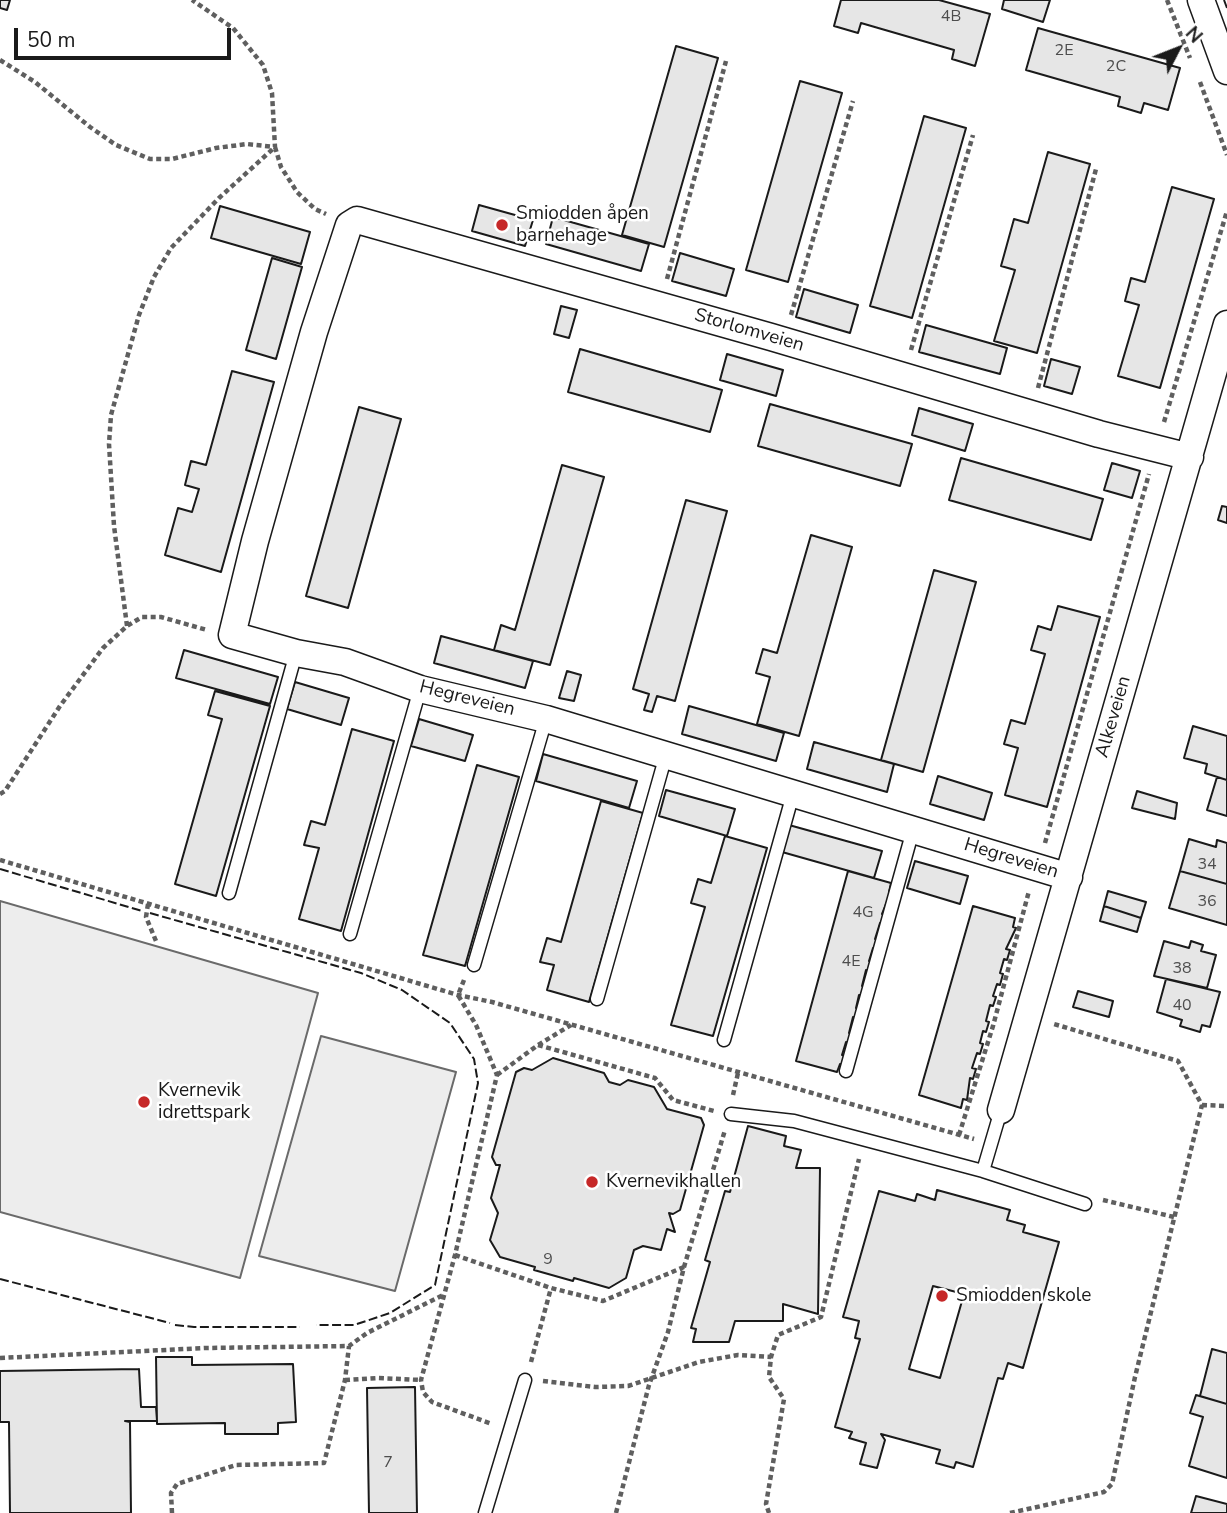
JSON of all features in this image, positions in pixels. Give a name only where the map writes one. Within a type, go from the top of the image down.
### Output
[{"type":"street","points":[[1201,0],[1227,71]]},
{"type":"street","name":"Storlomveien","points":[[352,223],[357,220],[784,340],[1099,434],[1191,457]]},
{"type":"street","points":[[232,635],[255,541],[334,265],[352,223]]},
{"type":"street","name":"Alkeveien","points":[[1001,1110],[1191,457],[1227,324]]},
{"type":"street","name":"Hegreveien","points":[[232,635],[296,653],[345,662],[420,688],[546,719],[1069,877]]},
{"type":"lane","points":[[229,893],[296,653]]},
{"type":"lane","points":[[350,934],[420,688]]},
{"type":"lane","points":[[474,965],[546,719]]},
{"type":"lane","points":[[597,999],[666,755]]},
{"type":"lane","points":[[724,1040],[793,794]]},
{"type":"lane","points":[[846,1071],[912,830]]},
{"type":"lane","points":[[983,1171],[1001,1110]]},
{"type":"lane","points":[[731,1114],[794,1121],[865,1139],[983,1171],[1085,1204]]},
{"type":"lane","points":[[485,1513],[525,1380]]},
{"type":"path","points":[[192,0],[233,28],[263,65],[272,93],[275,147],[281,167],[297,192],[315,209],[352,223]]},
{"type":"path","points":[[0,60],[36,82],[116,145],[150,159],[172,159],[216,148],[247,144],[275,147]]},
{"type":"path","points":[[659,306],[726,61]]},
{"type":"path","points":[[784,340],[853,101]]},
{"type":"path","points":[[903,377],[973,135]]},
{"type":"path","points":[[127,625],[114,526],[109,444],[111,415],[119,380],[139,315],[154,276],[171,248],[219,198],[275,147]]},
{"type":"path","points":[[1032,414],[1096,169]]},
{"type":"path","points":[[959,1135],[1081,720],[1193,319],[1227,211]]},
{"type":"path","points":[[0,794],[5,791],[60,706],[103,648],[127,625],[142,617],[161,617],[232,635]]},
{"type":"path","points":[[0,860],[458,995],[711,1063],[738,1073],[991,1143]]},
{"type":"path","points":[[148,904],[146,917],[156,941]]},
{"type":"path","points":[[458,995],[476,1026],[497,1075],[455,1255],[421,1380],[424,1392],[432,1402],[509,1430]]},
{"type":"path","points":[[1010,1513],[1104,1492],[1112,1484],[1202,1105],[1178,1060],[1029,1017]]},
{"type":"path","points":[[497,1075],[571,1025]]},
{"type":"path","points":[[538,1045],[655,1078],[673,1100],[705,1110],[731,1114]]},
{"type":"path","points":[[617,1513],[652,1377],[668,1332],[684,1267],[731,1114],[738,1073]]},
{"type":"path","points":[[1202,1105],[1227,1106]]},
{"type":"path","points":[[769,1513],[766,1504],[784,1399],[769,1377],[771,1357],[778,1335],[821,1317],[865,1139]]},
{"type":"path","points":[[1085,1204],[1103,1200],[1174,1217]]},
{"type":"path","points":[[455,1255],[551,1289],[603,1301],[684,1267]]},
{"type":"path","points":[[551,1289],[525,1380],[558,1381],[595,1387],[628,1386],[699,1362],[738,1355],[771,1357]]},
{"type":"path","points":[[0,1358],[229,1347],[349,1346],[367,1333],[444,1294]]},
{"type":"path","points":[[172,1513],[171,1493],[177,1484],[212,1472],[236,1465],[324,1463],[345,1380],[349,1346]]},
{"type":"path","points":[[345,1380],[421,1380]]},
{"type":"shaded area","name":"Kvernevik idrettspark","points":[[0,901],[318,993],[240,1278],[0,1212]]},
{"type":"shaded area","points":[[321,1036],[456,1072],[395,1291],[259,1256]]},
{"type":"building","points":[[0,0],[10,0],[7,10],[0,8]]},
{"type":"building","points":[[841,0],[939,0],[990,14],[975,66],[952,59],[954,50],[861,23],[858,33],[834,26]]},
{"type":"building","points":[[1004,0],[1050,0],[1043,22],[1002,9]]},
{"type":"building","points":[[1038,28],[1180,68],[1168,110],[1144,103],[1141,113],[1118,106],[1120,97],[1026,70]]},
{"type":"building","points":[[676,46],[718,58],[664,247],[622,235]]},
{"type":"building","points":[[800,81],[842,93],[788,282],[746,270]]},
{"type":"building","points":[[924,116],[966,128],[912,318],[870,306]]},
{"type":"building","points":[[1048,152],[1090,164],[1037,353],[994,341],[1015,270],[1001,266],[1014,219],[1028,223]]},
{"type":"building","points":[[1172,187],[1214,199],[1160,388],[1118,376],[1139,305],[1125,301],[1131,278],[1145,282]]},
{"type":"building","points":[[479,205],[533,220],[525,246],[472,231]]},
{"type":"building","points":[[220,206],[310,232],[301,264],[211,238]]},
{"type":"building","points":[[553,217],[649,244],[641,271],[546,244]]},
{"type":"building","points":[[680,253],[734,269],[726,296],[672,281]]},
{"type":"building","points":[[272,258],[302,267],[276,359],[246,350]]},
{"type":"building","points":[[804,289],[858,305],[850,333],[796,317]]},
{"type":"building","points":[[561,306],[577,310],[569,338],[554,334]]},
{"type":"building","points":[[926,325],[1007,348],[1000,374],[919,352]]},
{"type":"building","points":[[580,349],[722,390],[710,432],[568,392]]},
{"type":"building","points":[[727,354],[783,370],[776,396],[720,380]]},
{"type":"building","points":[[1051,359],[1080,367],[1072,394],[1044,386]]},
{"type":"building","points":[[232,371],[274,382],[221,572],[165,555],[178,508],[192,512],[199,489],[185,485],[191,461],[206,465]]},
{"type":"building","points":[[770,404],[912,444],[900,486],[758,446]]},
{"type":"building","points":[[359,407],[401,419],[348,608],[306,596]]},
{"type":"building","points":[[919,408],[973,424],[965,451],[912,435]]},
{"type":"building","points":[[961,458],[1103,499],[1091,540],[949,500]]},
{"type":"building","points":[[1112,463],[1140,471],[1132,498],[1104,490]]},
{"type":"building","points":[[562,465],[604,477],[550,665],[494,650],[501,625],[515,630]]},
{"type":"building","points":[[686,500],[727,511],[675,701],[657,696],[652,712],[644,710],[649,694],[633,689]]},
{"type":"building","points":[[1222,506],[1227,507],[1227,523],[1218,520]]},
{"type":"building","points":[[811,535],[852,547],[799,736],[757,724],[770,677],[756,673],[763,649],[777,653]]},
{"type":"building","points":[[934,570],[976,582],[923,772],[881,760]]},
{"type":"building","points":[[1058,606],[1100,617],[1047,807],[1005,795],[1018,748],[1004,744],[1011,720],[1025,724],[1045,654],[1031,650],[1038,626],[1051,630]]},
{"type":"building","points":[[441,636],[533,661],[525,688],[434,663]]},
{"type":"building","points":[[184,650],[278,677],[270,704],[176,678]]},
{"type":"building","points":[[567,671],[581,675],[574,701],[559,698]]},
{"type":"building","points":[[295,682],[349,698],[341,725],[287,709]]},
{"type":"building","points":[[215,691],[270,706],[216,896],[175,884],[222,719],[208,715]]},
{"type":"building","points":[[689,706],[784,733],[776,761],[682,734]]},
{"type":"building","points":[[419,719],[473,735],[465,761],[411,746]]},
{"type":"building","points":[[1193,726],[1227,736],[1227,780],[1205,773],[1207,764],[1184,758]]},
{"type":"building","points":[[352,729],[394,741],[341,931],[299,919],[319,848],[304,845],[311,821],[325,825]]},
{"type":"building","points":[[814,742],[894,764],[887,792],[807,769]]},
{"type":"building","points":[[543,754],[637,781],[629,808],[536,781]]},
{"type":"building","points":[[477,765],[519,777],[465,966],[423,955]]},
{"type":"building","points":[[938,776],[992,793],[984,820],[930,804]]},
{"type":"building","points":[[1217,777],[1227,780],[1227,816],[1207,810]]},
{"type":"building","points":[[666,790],[735,809],[727,836],[659,816]]},
{"type":"building","points":[[1137,791],[1177,803],[1175,819],[1132,808]]},
{"type":"building","points":[[601,801],[643,813],[589,1002],[547,990],[554,965],[540,962],[547,938],[561,942]]},
{"type":"building","points":[[789,825],[882,851],[874,878],[782,852]]},
{"type":"building","points":[[725,836],[767,848],[713,1036],[671,1025],[705,907],[691,903],[698,879],[711,883]]},
{"type":"building","points":[[1189,839],[1216,847],[1217,840],[1227,843],[1227,884],[1180,871]]},
{"type":"building","points":[[915,861],[968,876],[960,904],[907,888]]},
{"type":"building","points":[[848,871],[891,883],[891,892],[882,914],[885,915],[883,924],[880,923],[875,939],[878,939],[876,949],[873,948],[869,961],[872,962],[870,971],[866,970],[863,995],[859,995],[857,1018],[853,1017],[849,1033],[852,1033],[842,1055],[845,1056],[843,1065],[840,1064],[837,1072],[796,1061]]},
{"type":"building","points":[[1180,871],[1227,884],[1227,925],[1169,908]]},
{"type":"building","points":[[1108,891],[1146,902],[1141,918],[1104,906]]},
{"type":"building","points":[[973,906],[1015,918],[1013,927],[1016,928],[1006,949],[1010,950],[1007,960],[1004,959],[1000,973],[1003,974],[993,996],[996,997],[993,1006],[990,1005],[986,1021],[989,1022],[986,1032],[983,1031],[980,1054],[977,1053],[972,1068],[976,1069],[973,1079],[970,1078],[967,1100],[963,1099],[961,1108],[919,1095]]},
{"type":"building","points":[[1104,906],[1141,918],[1137,932],[1100,921]]},
{"type":"building","points":[[1164,941],[1189,948],[1191,941],[1203,945],[1201,951],[1216,955],[1207,988],[1154,976]]},
{"type":"building","points":[[1166,979],[1220,992],[1210,1027],[1202,1025],[1200,1032],[1180,1026],[1182,1020],[1157,1012]]},
{"type":"building","points":[[1078,991],[1113,1001],[1109,1017],[1073,1007]]},
{"type":"building","name":"Kvernevikhallen","points":[[553,1058],[604,1073],[609,1082],[620,1085],[628,1080],[654,1087],[667,1109],[701,1118],[704,1125],[680,1210],[669,1213],[675,1232],[667,1229],[661,1250],[643,1246],[634,1250],[626,1278],[609,1288],[534,1270],[535,1267],[500,1257],[490,1240],[498,1213],[491,1198],[500,1165],[496,1165],[492,1157],[516,1072],[524,1068],[532,1070]]},
{"type":"building","points":[[748,1126],[786,1136],[784,1146],[801,1150],[796,1168],[820,1168],[818,1314],[783,1304],[783,1321],[735,1321],[729,1342],[693,1342],[696,1329],[691,1328],[710,1262],[705,1260],[725,1191],[730,1192]]},
{"type":"building","points":[[937,1190],[1010,1210],[1007,1220],[1025,1225],[1023,1232],[1059,1242],[1023,1368],[1008,1363],[1003,1379],[998,1378],[973,1467],[956,1462],[954,1468],[936,1463],[940,1450],[881,1434],[885,1440],[877,1468],[860,1464],[866,1443],[849,1438],[852,1432],[835,1427],[860,1339],[855,1338],[859,1321],[843,1317],[879,1191],[915,1201],[917,1194],[935,1200]],"holes":[[[933,1286],[964,1294],[940,1378],[909,1369]]]},
{"type":"building","points":[[1212,1349],[1227,1353],[1227,1404],[1200,1396]]},
{"type":"building","points":[[156,1357],[192,1357],[192,1365],[293,1364],[296,1422],[278,1423],[278,1434],[225,1434],[225,1423],[157,1424]]},
{"type":"building","points":[[139,1369],[141,1407],[156,1407],[157,1421],[125,1421],[130,1422],[131,1513],[10,1513],[9,1422],[0,1422],[0,1371]]},
{"type":"building","points":[[415,1387],[417,1513],[369,1513],[367,1388]]},
{"type":"building","points":[[1196,1395],[1227,1404],[1227,1478],[1189,1466],[1203,1417],[1190,1413]]},
{"type":"building","points":[[1196,1496],[1227,1504],[1227,1513],[1191,1513]]},
{"type":"fence","points":[[1224,0],[1227,8]]},
{"type":"fence","points":[[0,869],[142,911]]},
{"type":"fence","points":[[150,913],[361,973],[402,990],[450,1023],[474,1059],[478,1083],[435,1285],[390,1313],[354,1325],[316,1325]]},
{"type":"fence","points":[[0,1279],[170,1323]]},
{"type":"fence","points":[[175,1325],[300,1327]]},
{"type":"place","name":"Smiodden åpen barnehage","points":[[502,225]]},
{"type":"place","name":"Kvernevik idrettspark","points":[[144,1102]]},
{"type":"place","name":"Kvernevikhallen","points":[[592,1182]]},
{"type":"place","name":"Smiodden skole","points":[[942,1296]]}]
